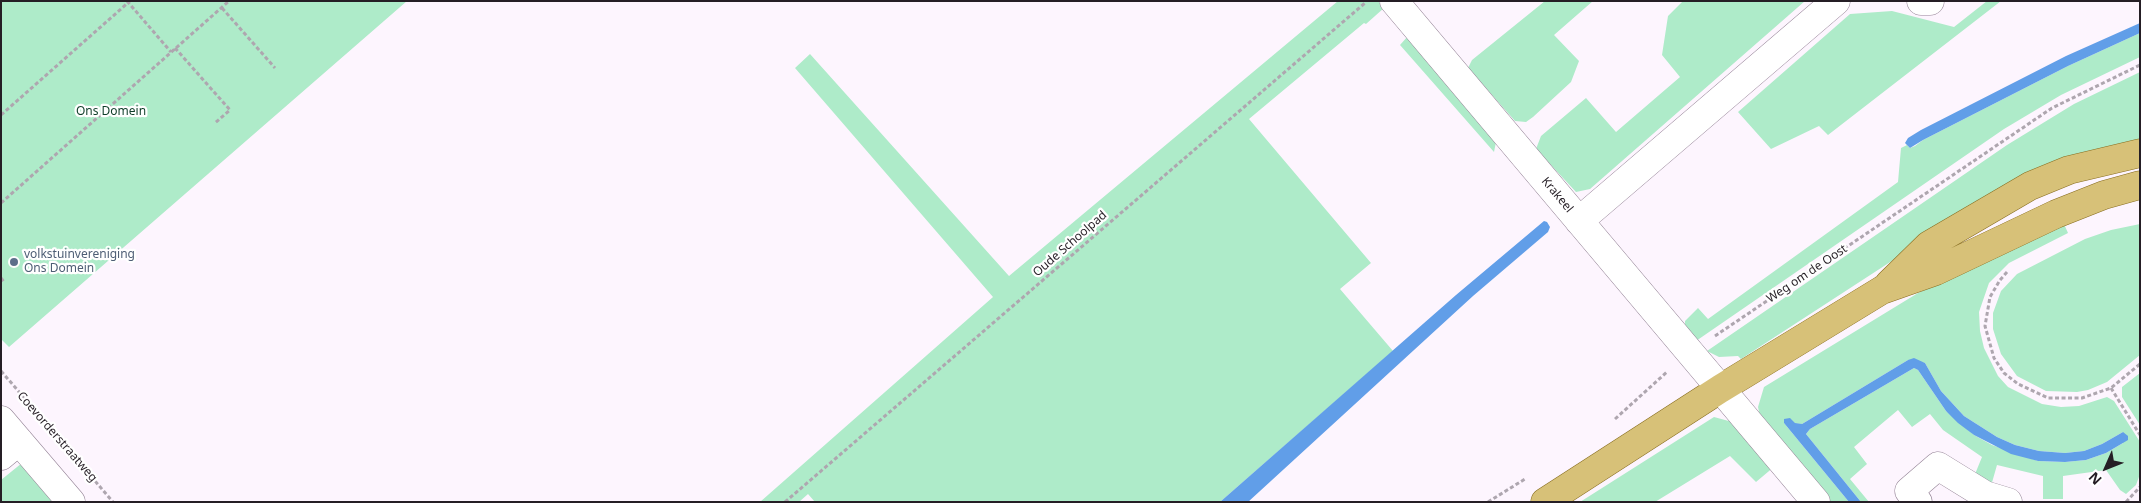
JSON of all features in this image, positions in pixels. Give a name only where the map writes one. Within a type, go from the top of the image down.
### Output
[{"type":"main road","points":[[1882,290],[1929,245],[2030,186],[2069,170],[2140,153]]},
{"type":"main road","points":[[1545,502],[1720,389],[1882,290],[1936,271],[2056,214],[2104,195],[2140,185]]},
{"type":"street","name":"Krakeel","points":[[1394,1],[1816,502]]},
{"type":"street","points":[[1579,221],[1836,1]]},
{"type":"street","points":[[1920,1],[1930,1]]},
{"type":"street","points":[[1,420],[10,448],[71,502]]},
{"type":"street","points":[[1918,502],[1909,492],[1938,466],[1984,495],[2008,502]]},
{"type":"path","points":[[1,203],[229,1]]},
{"type":"path","name":"Oude Schoolpad","points":[[785,502],[1367,1]]},
{"type":"path","points":[[1,115],[128,2],[171,52]]},
{"type":"path","points":[[222,8],[275,68]]},
{"type":"path","points":[[175,48],[230,110],[215,123]]},
{"type":"path","name":"Weg om de Oost","points":[[1614,420],[1642,393],[1691,352],[2052,108],[2140,66]]},
{"type":"path","points":[[2012,269],[1994,288],[1986,311],[1985,326],[1988,343],[1994,358],[2004,373],[2018,384],[2048,398],[2082,398],[2111,388],[2140,364]]},
{"type":"path","name":"Coevorderstraatweg","points":[[1,371],[113,502]]},
{"type":"path","points":[[2111,388],[2140,435]]},
{"type":"path","points":[[1488,502],[1526,478]]},
{"type":"path","points":[[2126,502],[2140,487]]},
{"type":"green space","name":"Ons Domein","points":[[1,1],[407,1],[9,347],[1,339]]},
{"type":"green space","points":[[1338,1],[1378,1],[1384,8],[1249,119],[1371,263],[1340,289],[1393,351],[1220,502],[815,502],[808,494],[799,502],[760,502],[993,297],[795,68],[810,54],[1009,276]]},
{"type":"green space","points":[[1545,1],[1593,1],[1554,35],[1579,61],[1571,82],[1526,122],[1515,121],[1468,68],[1472,60]]},
{"type":"green space","points":[[1683,1],[1805,1],[1590,189],[1576,192],[1536,149],[1541,136],[1586,98],[1616,132],[1680,77],[1662,55],[1668,16]]},
{"type":"green space","points":[[1987,1],[2001,1],[1828,135],[1819,126],[1771,149],[1738,112],[1850,14],[1892,11],[1954,27]]},
{"type":"green space","points":[[2140,33],[2140,57],[2061,95],[2004,129],[1696,341],[1685,328],[1685,321],[1698,308],[1708,319],[1898,182],[1901,148],[1907,145],[1910,148],[1915,146],[1923,140],[2068,66]]},
{"type":"green space","points":[[1408,36],[1496,142],[1494,152],[1400,45]]},
{"type":"green space","points":[[2140,72],[2140,143],[1981,203],[1741,359],[1738,356],[1719,357],[1707,351],[2007,145],[2074,104]]},
{"type":"green space","points":[[2064,224],[2068,233],[2009,263],[1989,283],[1979,312],[1980,331],[1984,348],[1998,376],[2008,387],[2042,404],[2061,407],[2079,406],[2107,397],[2114,401],[2140,442],[2140,474],[2136,485],[2126,494],[2120,490],[2106,470],[2063,476],[2063,499],[2043,499],[2043,476],[1997,465],[1991,486],[1973,479],[1982,457],[1943,430],[1930,414],[1912,427],[1898,410],[1854,447],[1867,464],[1850,479],[1869,502],[1861,502],[1806,434],[1810,429],[1914,368],[1918,370],[1946,411],[1974,435],[1992,445],[2038,461],[2065,462],[2086,460],[2106,453],[2123,443],[2123,432],[2102,444],[2084,451],[2065,453],[2039,451],[2015,445],[1997,437],[1964,416],[1941,391],[1925,363],[1908,360],[1802,424],[1784,423],[1849,502],[1826,502],[1760,417],[1758,407],[1764,387],[1918,293]]},
{"type":"green space","points":[[2140,224],[2140,355],[2107,382],[2088,390],[2077,392],[2046,391],[2017,376],[2001,354],[1993,329],[1993,313],[2001,291],[2017,274],[2085,239],[2111,230]]},
{"type":"green space","points":[[2140,373],[2140,425],[2122,397],[2122,387]]},
{"type":"green space","points":[[1714,417],[1736,423],[1775,466],[1756,482],[1730,456],[1655,502],[1580,502]]},
{"type":"green space","points":[[22,463],[58,502],[1,502],[1,480]]},
{"type":"water","points":[[2140,23],[2140,33],[2068,66],[1910,148],[1905,143],[1908,138],[1921,130],[2066,56]]},
{"type":"water","points":[[1544,221],[1550,227],[1548,232],[1473,296],[1248,502],[1220,502],[1456,295]]},
{"type":"water","points":[[1914,358],[1925,363],[1941,391],[1964,416],[1997,437],[2015,445],[2039,451],[2065,453],[2084,451],[2102,444],[2123,432],[2128,436],[2128,440],[2106,453],[2086,460],[2065,462],[2038,461],[2011,454],[1974,435],[1958,423],[1946,411],[1918,370],[1914,368],[1810,429],[1806,434],[1861,502],[1849,502],[1784,423],[1784,419],[1790,418],[1795,423],[1802,424]]},
{"type":"place","name":"volkstuinvereniging Ons Domein","points":[[14,262]]}]
